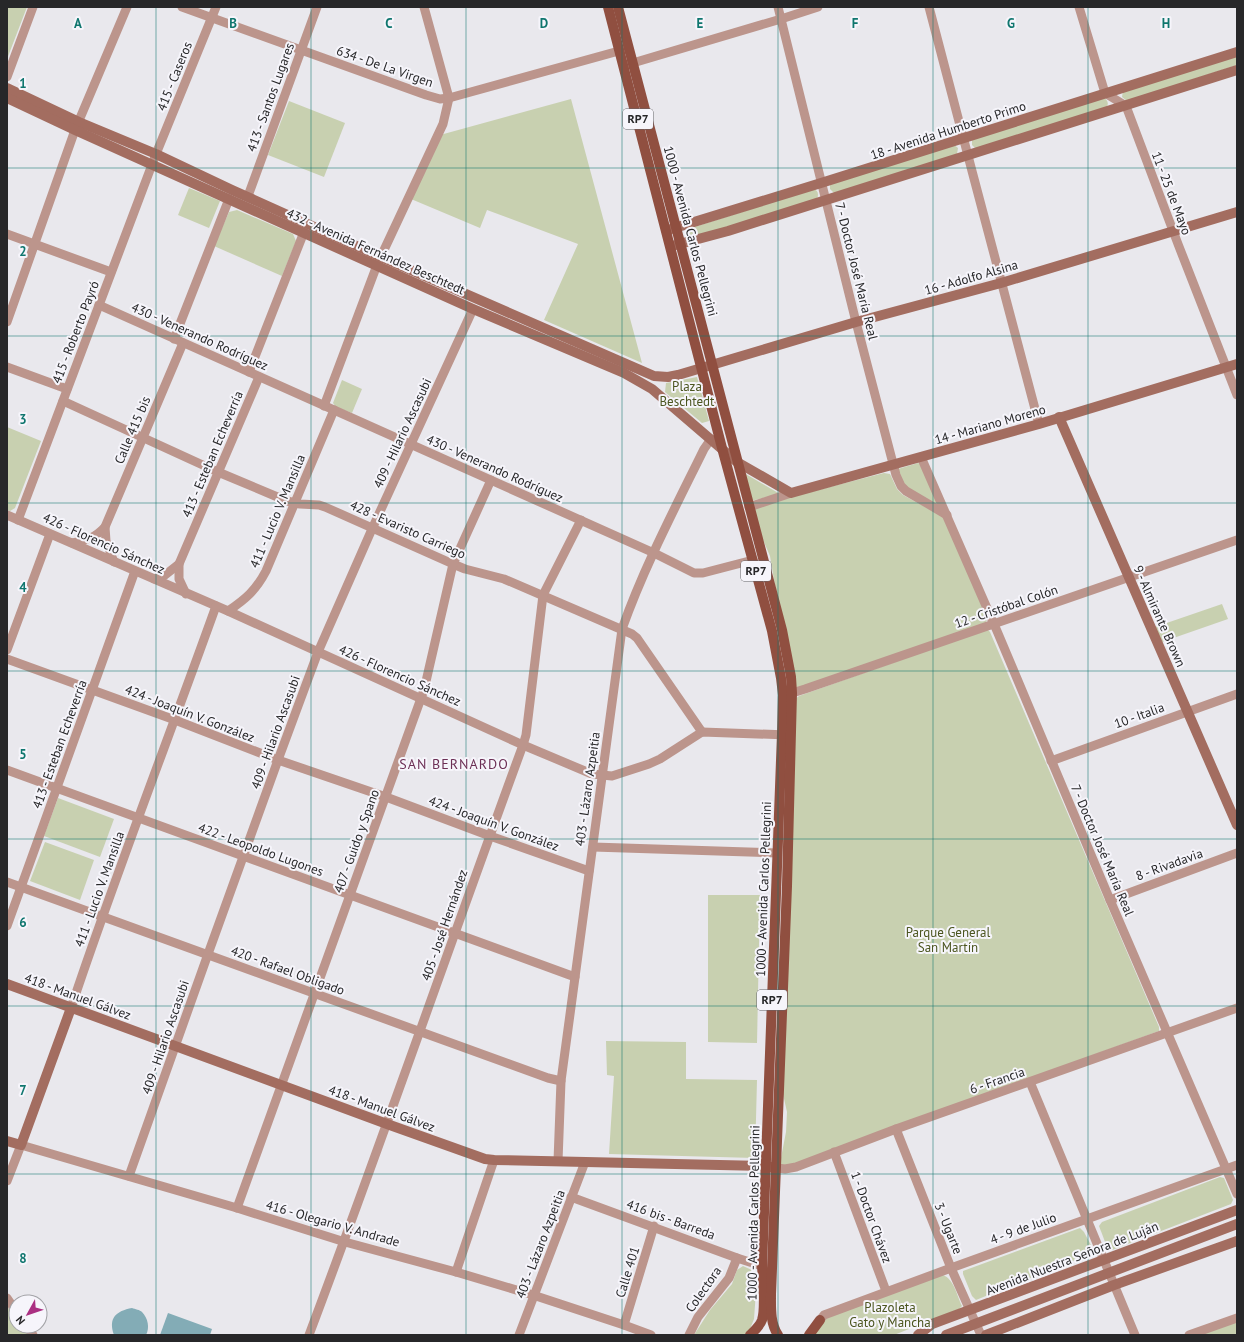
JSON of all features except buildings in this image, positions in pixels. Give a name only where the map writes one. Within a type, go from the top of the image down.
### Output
[{"type":"main road","name":"1000 - Avenida Carlos Pellegrini","points":[[608,7],[629,64],[670,229],[670,247],[787,694]]},
{"type":"main road","name":"1000 - Avenida Carlos Pellegrini","points":[[618,7],[624,49]]},
{"type":"main road","name":"18 - Avenida Humberto Primo","points":[[670,229],[1237,52]]},
{"type":"main road","points":[[670,247],[728,231],[1237,70]]},
{"type":"main road","name":"432 - Avenida Fernández Beschtedt","points":[[7,88],[152,164],[229,199],[304,232],[379,261],[627,366],[654,376],[668,376],[712,365]]},
{"type":"main road","name":"432 - Avenida Fernández Beschtedt","points":[[7,98],[77,126],[156,154],[248,196],[473,308],[624,373],[645,384],[722,448]]},
{"type":"main road","name":"16 - Adolfo Alsina","points":[[712,365],[856,322],[1001,284],[1237,212]]},
{"type":"main road","name":"1000 - Avenida Carlos Pellegrini","points":[[670,229],[680,244],[782,630],[791,677],[787,694],[787,886],[771,1294],[772,1323],[778,1335]]},
{"type":"main road","name":"14 - Mariano Moreno","points":[[791,493],[1039,424],[1237,364]]},
{"type":"main road","points":[[661,397],[662,387],[668,376]]},
{"type":"main road","name":"9 - Almirante Brown","points":[[1059,417],[1237,824]]},
{"type":"main road","points":[[722,448],[737,462],[791,493]]},
{"type":"main road","name":"1000 - Avenida Carlos Pellegrini","points":[[750,1335],[760,1326],[764,1309],[762,1266],[776,853],[786,735]]},
{"type":"main road","name":"418 - Manuel Gálvez","points":[[7,984],[485,1159],[766,1166]]},
{"type":"main road","name":"411 - Lucio V. Mansilla","points":[[21,1145],[71,1008]]},
{"type":"main road","name":"416 - Olegario V. Andrade","points":[[7,1141],[21,1145]]},
{"type":"main road","name":"6 - Francia","points":[[766,1166],[776,1168]]},
{"type":"main road","name":"Avenida Nuestra Señora de Luján","points":[[918,1335],[932,1324],[1237,1210]]},
{"type":"main road","name":"Avenida Nuestra Señora de Luján","points":[[950,1334],[1237,1224]]},
{"type":"main road","points":[[986,1335],[1114,1285],[1237,1241]]},
{"type":"main road","points":[[809,1335],[820,1320]]},
{"type":"street","points":[[7,76],[33,7]]},
{"type":"street","points":[[7,322],[77,126],[127,7]]},
{"type":"street","name":"634 - De La Virgen","points":[[182,7],[440,99],[449,98],[624,49]]},
{"type":"street","name":"415 - Caseros","points":[[156,154],[216,7]]},
{"type":"street","name":"413 - Santos Lugares","points":[[248,196],[300,50],[317,7]]},
{"type":"street","points":[[324,406],[379,261],[443,124],[449,98],[424,7]]},
{"type":"street","name":"7 - Doctor José María Real","points":[[778,7],[856,322],[894,465],[901,486],[906,491],[947,515]]},
{"type":"street","points":[[629,64],[818,7]]},
{"type":"street","points":[[929,7],[1039,424]]},
{"type":"street","points":[[1080,7],[1105,93],[1126,106]]},
{"type":"street","name":"11 - 25 de Mayo","points":[[1126,106],[1237,395]]},
{"type":"street","name":"415 - Roberto Payró","points":[[18,520],[156,154]]},
{"type":"street","points":[[174,338],[229,199]]},
{"type":"street","points":[[249,372],[304,232]]},
{"type":"street","points":[[7,234],[111,272]]},
{"type":"street","name":"430 - Venerando Rodríguez","points":[[99,305],[581,520],[694,573],[703,573],[753,560]]},
{"type":"street","name":"409 - Hilario Ascasubi","points":[[129,1176],[243,856],[318,652],[372,529],[473,308]]},
{"type":"street","name":"Calle 415 bis","points":[[105,527],[183,343]]},
{"type":"street","points":[[7,367],[67,389]]},
{"type":"street","name":"413 - Esteban Echeverría","points":[[186,594],[179,579],[179,564],[259,377]]},
{"type":"street","name":"428 - Evaristo Carriego","points":[[63,402],[218,472],[294,503],[319,505],[465,569],[496,576],[544,595],[632,634],[637,638],[702,732]]},
{"type":"street","name":"411 - Lucio V. Mansilla","points":[[228,611],[249,597],[261,581],[334,410]]},
{"type":"street","name":"403 - Lázaro Azpeitia","points":[[558,1161],[561,1081],[622,629],[628,611],[654,553],[704,449],[711,439]]},
{"type":"street","name":"7 - Doctor José María Real","points":[[922,457],[994,623],[1110,900],[1237,1194]]},
{"type":"street","name":"407 - Guido y Spano","points":[[237,1208],[421,699],[453,564],[491,480]]},
{"type":"street","name":"14 - Mariano Moreno","points":[[749,507],[791,493]]},
{"type":"street","name":"426 - Florencio Sánchez","points":[[7,516],[228,611],[523,745],[592,774],[612,776],[654,761],[702,732]]},
{"type":"street","name":"405 - José Hernández","points":[[310,1335],[421,1032],[454,933],[523,745],[526,735],[544,595],[581,520]]},
{"type":"street","points":[[72,543],[98,535],[105,527]]},
{"type":"street","points":[[105,527],[106,540],[114,562]]},
{"type":"street","points":[[7,650],[50,534]]},
{"type":"street","name":"12 - Cristóbal Colón","points":[[787,694],[1237,540]]},
{"type":"street","points":[[154,580],[165,575],[179,564]]},
{"type":"street","name":"413 - Esteban Echeverría","points":[[7,926],[135,572]]},
{"type":"street","name":"411 - Lucio V. Mansilla","points":[[71,1008],[102,917],[216,606]]},
{"type":"street","name":"424 - Joaquín V. González","points":[[7,660],[175,720],[278,760],[589,870]]},
{"type":"street","name":"10 - Italia","points":[[1051,761],[1237,694]]},
{"type":"street","points":[[702,732],[786,735]]},
{"type":"street","name":"422 - Leopoldo Lugones","points":[[7,770],[574,977]]},
{"type":"street","points":[[593,847],[776,853]]},
{"type":"street","name":"8 - Rivadavia","points":[[1110,900],[1237,853]]},
{"type":"street","name":"420 - Rafael Obligado","points":[[7,882],[548,1078],[561,1081]]},
{"type":"street","name":"6 - Francia","points":[[776,1168],[785,1169],[796,1167],[896,1129],[1237,1008]]},
{"type":"street","points":[[1030,1082],[1135,1335]]},
{"type":"street","name":"3 - Ugarte","points":[[896,1129],[951,1268],[982,1335]]},
{"type":"street","name":"411 - Lucio V. Mansilla","points":[[7,1181],[21,1145]]},
{"type":"street","name":"416 - Olegario V. Andrade","points":[[21,1145],[237,1208],[345,1242],[456,1272],[533,1295],[651,1335]]},
{"type":"street","name":"1 - Doctor Chávez","points":[[834,1152],[886,1292]]},
{"type":"street","points":[[456,1272],[494,1160]]},
{"type":"street","name":"403 - Lázaro Azpeitia","points":[[520,1335],[533,1295],[585,1162]]},
{"type":"street","name":"4 - 9 de Julio","points":[[820,1320],[824,1315],[1237,1165]]},
{"type":"street","name":"416 bis - Barreda","points":[[571,1197],[762,1266]]},
{"type":"street","name":"Calle 401","points":[[624,1325],[654,1226]]},
{"type":"street","name":"Colectora","points":[[689,1335],[698,1317],[729,1278],[737,1258]]},
{"type":"street","points":[[1189,1335],[1237,1318]]},
{"type":"green space","points":[[7,7],[27,7],[7,59]]},
{"type":"green space","points":[[1237,54],[1237,65],[1127,101],[1122,97],[1123,91]]},
{"type":"green space","points":[[1103,97],[1107,101],[1107,107],[976,149],[972,145],[972,139]]},
{"type":"green space","points":[[571,99],[642,363],[544,320],[578,244],[487,210],[480,228],[411,199],[440,135]]},
{"type":"green space","points":[[289,101],[345,123],[324,177],[268,155]]},
{"type":"green space","points":[[953,144],[958,148],[957,154],[834,193],[830,189],[830,184]]},
{"type":"green space","points":[[189,188],[220,201],[209,228],[178,215]]},
{"type":"green space","points":[[814,189],[818,193],[817,199],[692,239],[687,238],[685,235],[685,230]]},
{"type":"green space","points":[[237,210],[293,234],[296,241],[282,276],[214,246],[229,212]]},
{"type":"green space","name":"Plaza Beschtedt","points":[[697,377],[709,421],[702,423],[665,392],[666,383]]},
{"type":"green space","points":[[342,380],[362,389],[352,413],[336,407],[333,403]]},
{"type":"green space","points":[[7,427],[41,441],[15,508],[10,511],[7,510]]},
{"type":"green space","points":[[918,463],[920,464],[938,505],[904,487],[898,469]]},
{"type":"green space","points":[[744,473],[780,494],[751,501]]},
{"type":"green space","points":[[884,473],[890,474],[897,489],[903,495],[945,519],[988,617],[985,624],[802,688],[796,687],[770,556],[753,515],[756,507]]},
{"type":"green space","points":[[1222,604],[1228,619],[1162,642],[1155,627]]},
{"type":"green space","name":"Parque General San Martín","points":[[985,630],[990,632],[1159,1027],[1159,1031],[784,1168],[780,1163],[786,1132],[787,1112],[783,1094],[795,699],[799,696]]},
{"type":"green space","points":[[58,798],[114,819],[100,857],[44,836]]},
{"type":"green space","points":[[45,842],[94,860],[80,900],[30,881]]},
{"type":"green space","points":[[708,895],[760,895],[757,1043],[708,1042]]},
{"type":"green space","points":[[606,1041],[686,1042],[686,1079],[757,1080],[755,1158],[609,1154],[614,1076],[607,1075]]},
{"type":"green space","points":[[1220,1177],[1224,1178],[1233,1200],[1231,1204],[1112,1250],[1107,1247],[1099,1226],[1102,1222]]},
{"type":"green space","points":[[1080,1228],[1084,1232],[1093,1249],[1090,1254],[976,1300],[972,1296],[963,1271]]},
{"type":"green space","points":[[743,1266],[754,1271],[757,1277],[754,1319],[750,1329],[744,1335],[694,1335],[710,1310],[732,1284],[737,1270]]},
{"type":"green space","name":"Plazoleta Gato y Mancha","points":[[943,1275],[950,1280],[955,1288],[962,1306],[959,1309],[894,1335],[813,1335],[827,1316]]},
{"type":"green space","points":[[7,1306],[8,1334],[30,1335],[7,1335]]},
{"type":"green space","points":[[1237,1322],[1237,1335],[1196,1335]]},
{"type":"water","points":[[132,1308],[141,1311],[146,1317],[148,1326],[146,1335],[114,1335],[112,1324],[115,1316],[126,1309]]},
{"type":"water","points":[[168,1313],[212,1329],[210,1335],[160,1335]]},
{"type":"district","name":"SAN BERNARDO","points":[[454,764]]}]
